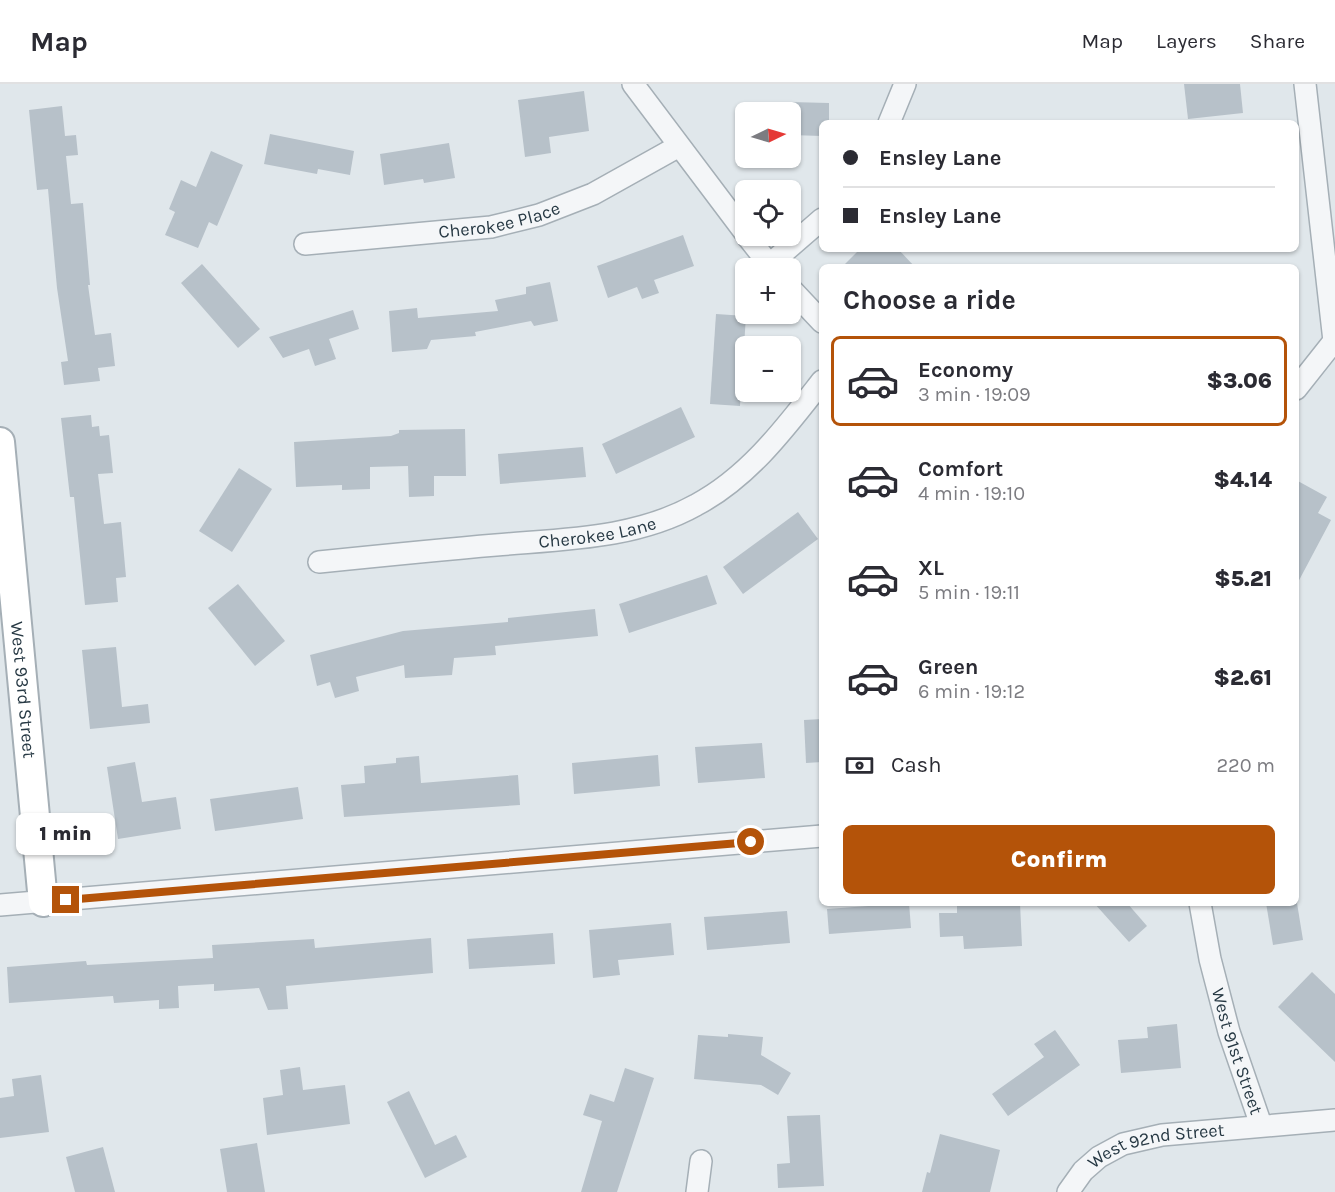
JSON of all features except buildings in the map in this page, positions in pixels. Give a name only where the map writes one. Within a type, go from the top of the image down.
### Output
[{"type":"street","points":[[633,84],[735,220]]},
{"type":"street","points":[[889,120],[904,84]]},
{"type":"street","points":[[1299,385],[1334,341],[1305,84]]},
{"type":"street","name":"Cherokee Place","points":[[305,244],[491,227],[539,215],[593,194],[679,146]]},
{"type":"street","points":[[781,258],[819,222]]},
{"type":"street","points":[[755,246],[764,258]]},
{"type":"street","points":[[801,300],[819,319]]},
{"type":"street","name":"Cherokee Lane","points":[[319,562],[573,539],[638,529],[663,521],[697,505],[727,485],[754,461],[787,426],[819,385]]},
{"type":"street","name":"West 93rd Street","points":[[0,442],[7,592],[43,902]]},
{"type":"street","points":[[0,905],[819,836]]},
{"type":"street","name":"West 91st Street","points":[[1201,906],[1210,959],[1229,1032],[1261,1125],[1335,1120]]},
{"type":"street","name":"West 92nd Street","points":[[1068,1192],[1083,1172],[1099,1157],[1123,1144],[1161,1135],[1261,1125]]},
{"type":"street","points":[[697,1192],[701,1161]]},
{"type":"route","points":[[66,900],[751,842]]}]
